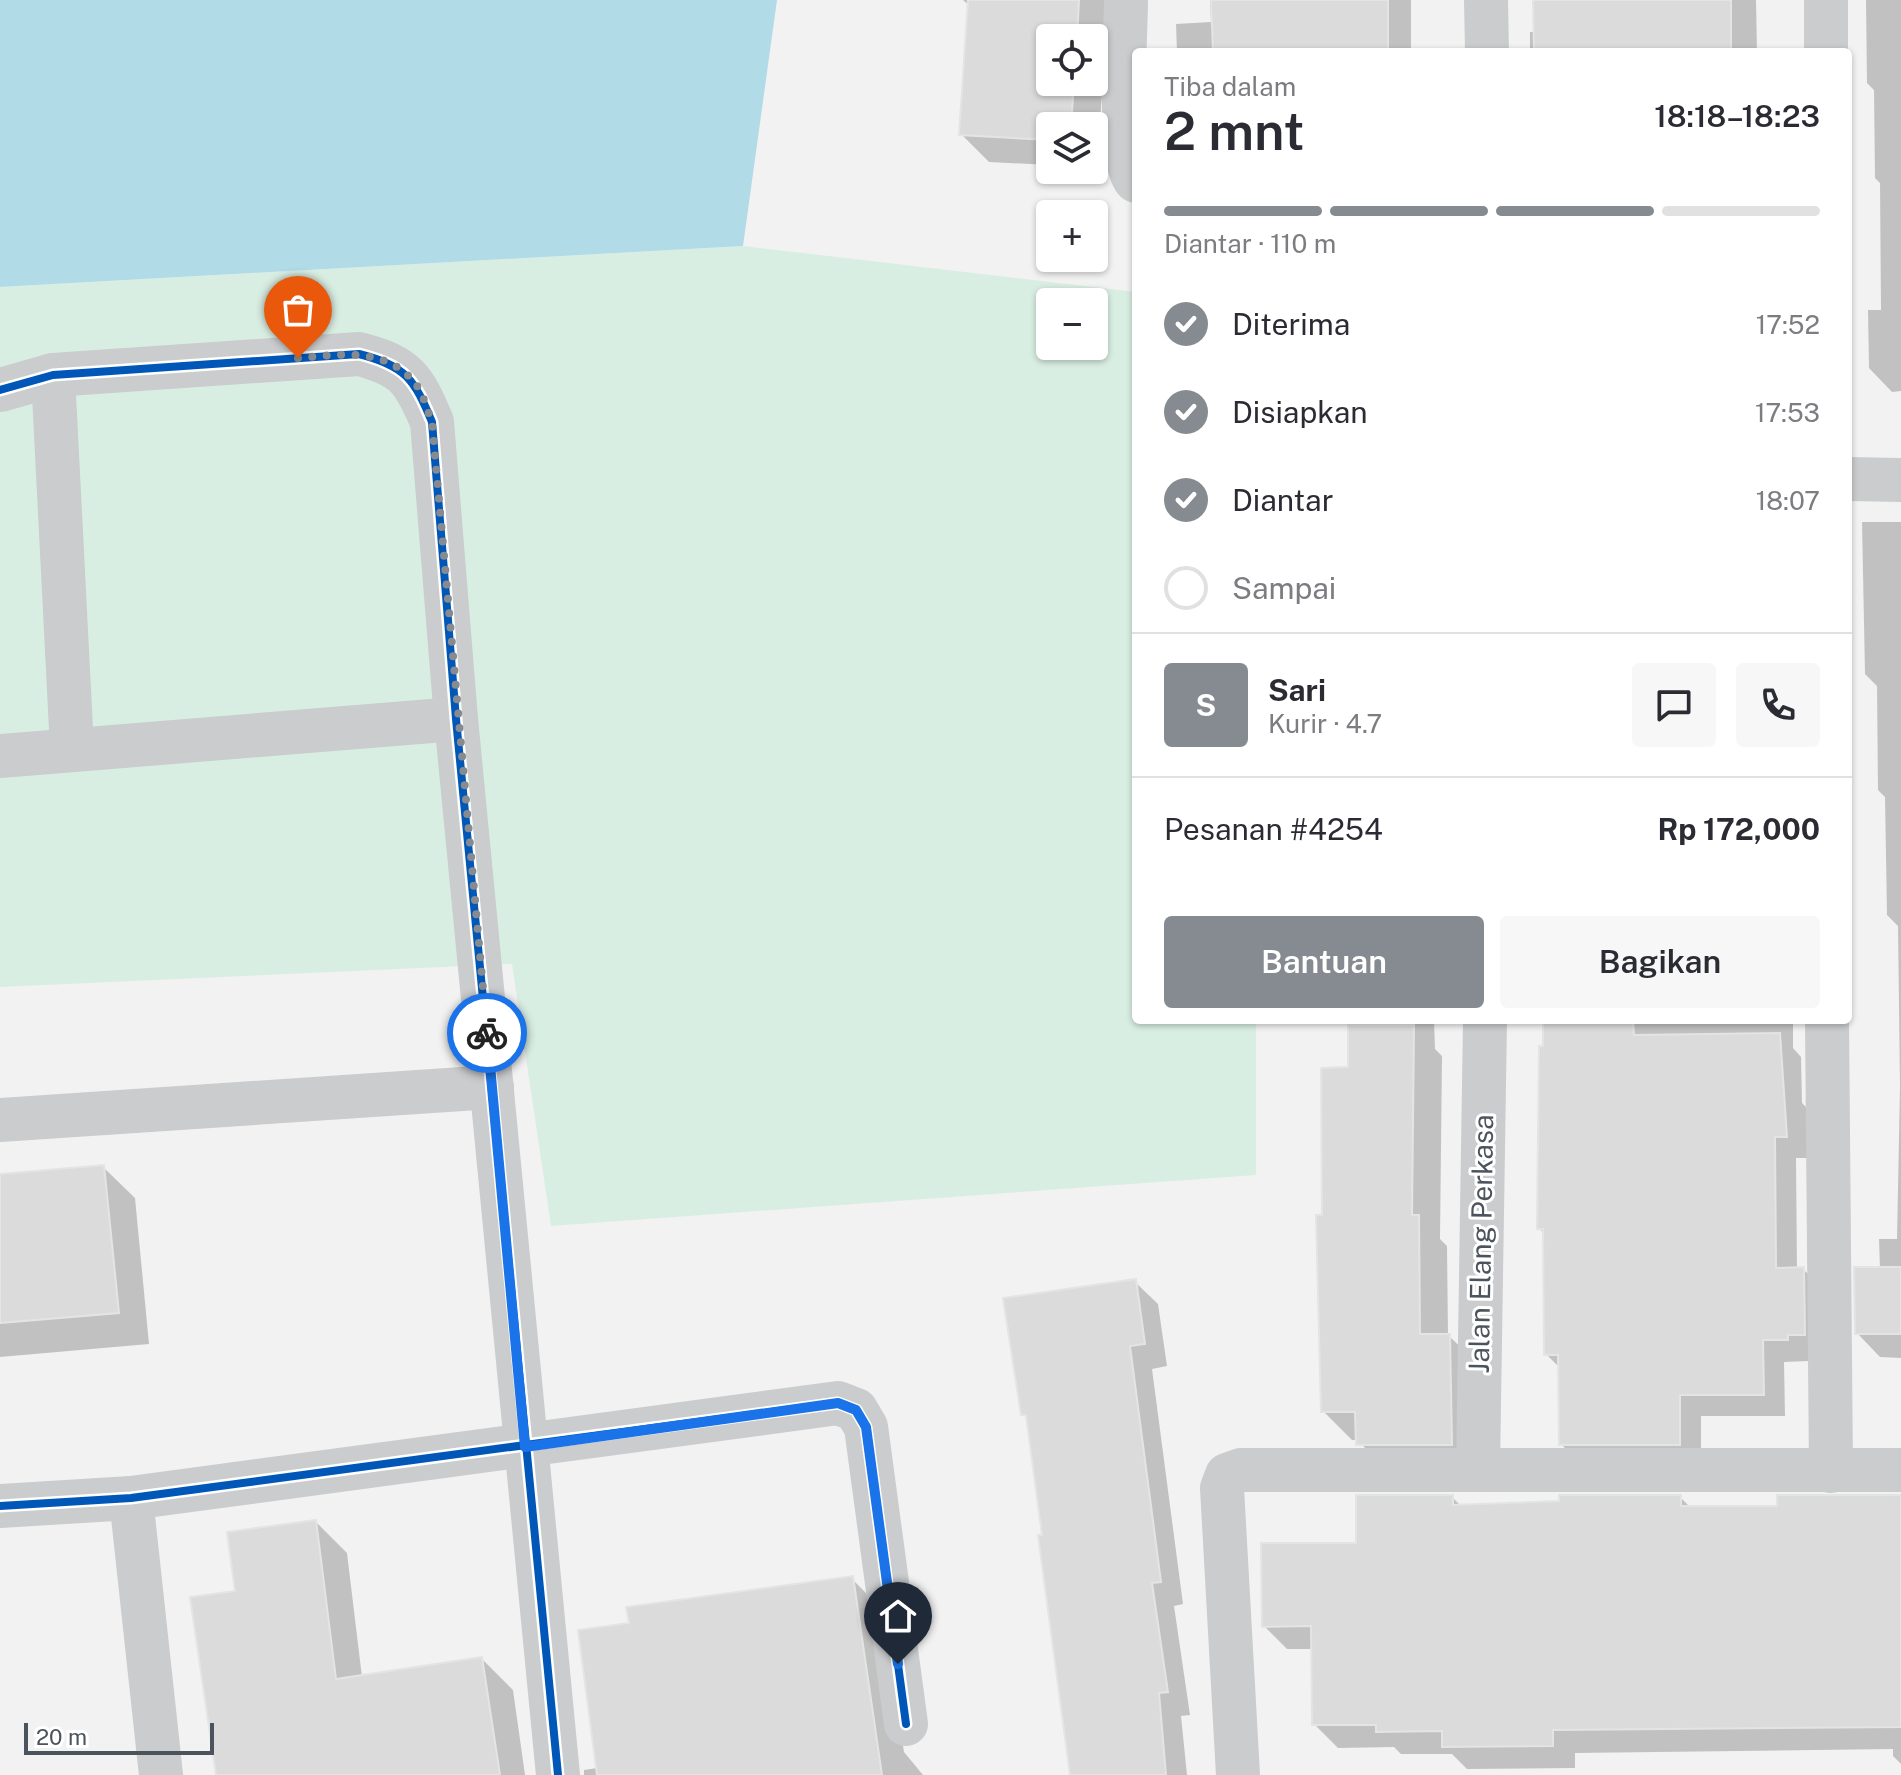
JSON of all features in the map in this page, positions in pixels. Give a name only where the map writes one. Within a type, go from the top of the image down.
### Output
[{"type":"street","points":[[1126,0],[1125,137],[1132,177]]},
{"type":"street","points":[[1486,0],[1487,48]]},
{"type":"street","points":[[1826,0],[1826,48]]},
{"type":"street","points":[[0,390],[53,375],[359,354],[391,362],[416,383],[432,422],[456,719],[558,1775]]},
{"type":"street","points":[[53,375],[72,749]]},
{"type":"street","points":[[1852,479],[1901,480]]},
{"type":"street","points":[[0,756],[456,719]]},
{"type":"street","name":"Jalan Elang Perkasa","points":[[1478,1469],[1485,1024]]},
{"type":"street","points":[[1827,1024],[1831,1471]]},
{"type":"street","points":[[0,1120],[492,1087]]},
{"type":"street","points":[[0,1506],[131,1498],[838,1403],[856,1410],[866,1427],[906,1724]]},
{"type":"street","points":[[1238,1775],[1222,1488],[1227,1475],[1241,1470],[1901,1470]]},
{"type":"street","points":[[131,1498],[161,1775]]},
{"type":"green space","points":[[743,246],[1102,288],[1036,288],[1036,360],[1108,360],[1108,289],[1132,292],[1132,1024],[1256,1024],[1256,1175],[551,1226],[512,964],[0,987],[0,287]]},
{"type":"water","points":[[0,0],[777,0],[743,246],[0,287]]},
{"type":"building","points":[[968,0],[1079,0],[1078,24],[1036,24],[1036,96],[1073,96],[1072,112],[1036,112],[1036,139],[959,135]]},
{"type":"building","points":[[1211,0],[1388,0],[1388,48],[1213,48]]},
{"type":"building","points":[[1533,0],[1731,0],[1731,48],[1534,48]]},
{"type":"building","points":[[1543,1024],[1633,1024],[1634,1035],[1780,1033],[1787,1137],[1775,1137],[1776,1268],[1804,1267],[1805,1335],[1788,1335],[1788,1340],[1763,1340],[1764,1395],[1680,1395],[1680,1445],[1559,1445],[1558,1355],[1544,1355],[1543,1229],[1537,1229],[1539,1046],[1543,1046]]},
{"type":"building","points":[[1348,1025],[1414,1025],[1412,1215],[1419,1215],[1420,1334],[1450,1334],[1452,1445],[1356,1445],[1355,1412],[1321,1412],[1316,1215],[1322,1215],[1321,1068],[1348,1067]]},
{"type":"building","points":[[104,1165],[119,1313],[0,1323],[0,1174]]},
{"type":"building","points":[[1854,1267],[1901,1267],[1901,1334],[1855,1334]]},
{"type":"building","points":[[1136,1279],[1145,1344],[1130,1346],[1161,1582],[1152,1583],[1168,1692],[1159,1693],[1166,1775],[1070,1775],[1038,1535],[1042,1535],[1026,1415],[1021,1415],[1003,1298]]},
{"type":"building","points":[[1356,1495],[1453,1495],[1453,1505],[1559,1501],[1559,1495],[1681,1495],[1681,1506],[1777,1506],[1777,1495],[1901,1495],[1901,1727],[1553,1730],[1553,1746],[1442,1747],[1442,1731],[1376,1732],[1376,1725],[1312,1725],[1311,1626],[1262,1627],[1261,1543],[1356,1543]]},
{"type":"building","points":[[316,1520],[336,1679],[482,1657],[500,1775],[216,1775],[190,1597],[235,1591],[227,1532]]},
{"type":"building","points":[[853,1576],[882,1775],[597,1775],[578,1630],[629,1623],[626,1607]]},
{"type":"cycle path","points":[[0,390],[53,375],[359,354],[388,364],[406,376],[420,395],[432,422],[456,719],[558,1775]]},
{"type":"cycle path","points":[[0,1506],[131,1498],[838,1403],[856,1410],[866,1427],[906,1724]]},
{"type":"way so far","points":[[298,358],[359,354],[391,362],[416,383],[432,422],[456,719],[487,1033]]},
{"type":"route","points":[[487,1033],[525,1447],[838,1403],[856,1410],[866,1427],[898,1664]]}]
